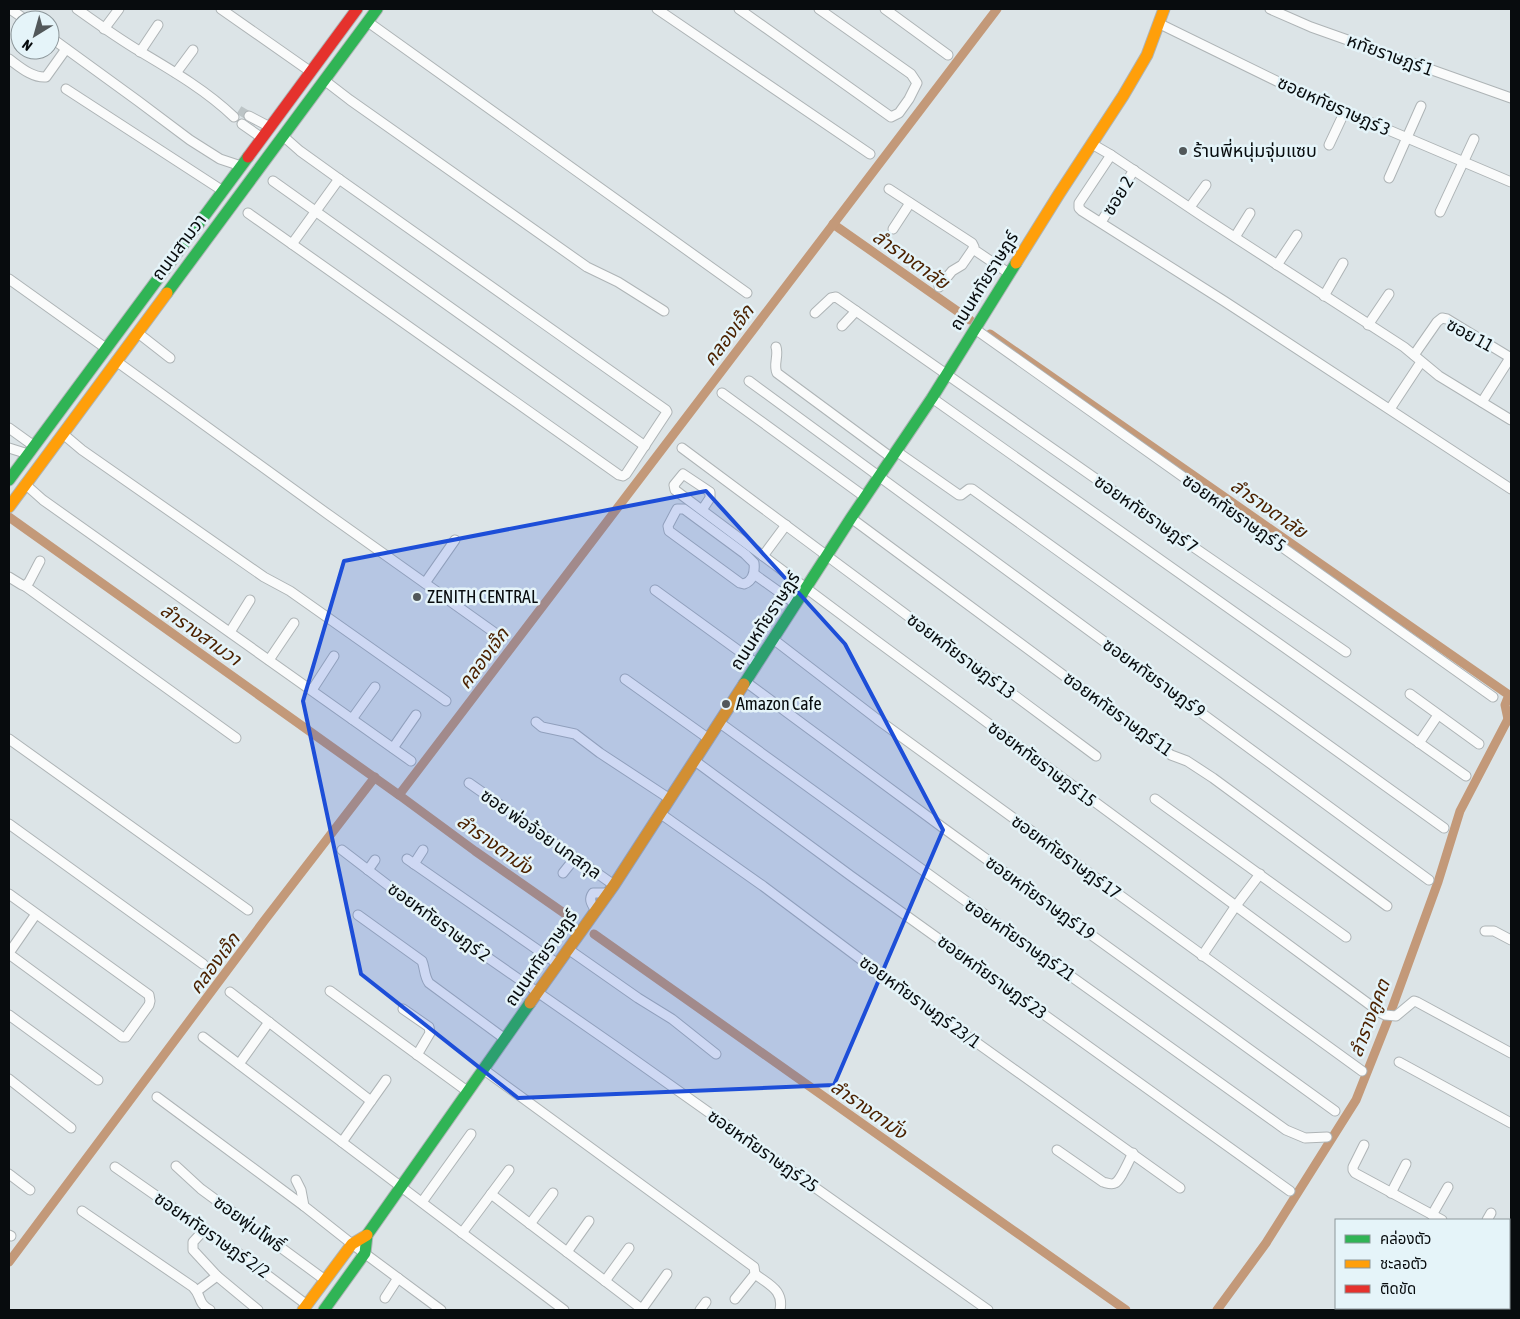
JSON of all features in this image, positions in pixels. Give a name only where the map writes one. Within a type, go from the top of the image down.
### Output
[{"type":"main road","name":"ถนนสามวา","points":[[9,480],[357,9]]},
{"type":"main road","name":"ถนนสามวา","points":[[11,504],[377,9]]},
{"type":"main road","name":"ถนนหทัยราษฎร์","points":[[305,1307],[352,1244],[367,1235],[611,889],[851,518],[932,398],[1092,144],[1141,66],[1160,24],[1164,9]]},
{"type":"main road","name":"ถนนหทัยราษฎร์","points":[[324,1310],[364,1253],[367,1235]]},
{"type":"street","points":[[77,9],[104,29],[176,73],[236,114]]},
{"type":"street","points":[[104,29],[119,9]]},
{"type":"street","points":[[222,9],[311,72]]},
{"type":"street","points":[[657,9],[870,154]]},
{"type":"street","points":[[739,9],[891,116],[899,113],[917,83],[911,74],[819,9]]},
{"type":"street","points":[[885,9],[948,54]]},
{"type":"street","name":"หทัยราษฎร์ 1","points":[[1270,9],[1311,27],[1511,98]]},
{"type":"street","points":[[368,22],[747,293]]},
{"type":"street","name":"ซอยหทัยราษฎร์ 3","points":[[1160,24],[1299,92],[1511,182]]},
{"type":"street","points":[[140,52],[158,25]]},
{"type":"street","points":[[336,37],[349,47]]},
{"type":"street","points":[[60,44],[190,140],[220,159],[241,166]]},
{"type":"street","points":[[9,59],[38,78],[46,76],[66,49]]},
{"type":"street","points":[[176,73],[192,50]]},
{"type":"street","points":[[324,80],[580,262],[618,282],[664,311]]},
{"type":"street","points":[[66,89],[223,191]]},
{"type":"street","points":[[1389,178],[1421,106]]},
{"type":"street","points":[[1329,145],[1345,111]]},
{"type":"street","points":[[262,138],[244,126],[251,117],[270,127]]},
{"type":"street","points":[[248,213],[619,475],[623,476],[626,474],[667,412],[300,151],[283,136]]},
{"type":"street","points":[[1440,212],[1474,138]]},
{"type":"street","points":[[1092,144],[1368,325],[1417,358],[1439,376],[1511,420]]},
{"type":"street","points":[[1111,155],[1080,203],[1079,208],[1082,211],[1511,489]]},
{"type":"street","name":"ซอย 2","points":[[1101,222],[1134,170]]},
{"type":"street","points":[[292,244],[339,179]]},
{"type":"street","points":[[273,181],[645,446]]},
{"type":"street","points":[[1190,207],[1206,185]]},
{"type":"street","points":[[889,189],[972,243],[974,247],[962,265],[952,271],[939,287]]},
{"type":"street","points":[[893,229],[910,203]]},
{"type":"street","points":[[1235,237],[1250,213]]},
{"type":"street","points":[[1277,265],[1296,235]]},
{"type":"street","points":[[973,249],[1010,274]]},
{"type":"street","points":[[1324,296],[1343,263]]},
{"type":"street","points":[[9,279],[107,349]]},
{"type":"street","points":[[1368,325],[1389,294]]},
{"type":"street","name":"ซอยหทัยราษฎร์ 7","points":[[815,313],[833,297],[836,297],[1346,652]]},
{"type":"street","points":[[842,326],[856,311]]},
{"type":"street","name":"ซอย 11","points":[[1417,358],[1437,322],[1442,318],[1447,319],[1510,358]]},
{"type":"street","name":"ซอยหทัยราษฎร์ 5","points":[[975,329],[1493,697]]},
{"type":"street","points":[[138,332],[170,358]]},
{"type":"street","points":[[776,346],[778,352],[775,367],[777,373],[894,454],[959,495],[972,489],[1444,828]]},
{"type":"street","points":[[1390,410],[1417,358]]},
{"type":"street","points":[[1482,402],[1510,358]]},
{"type":"street","points":[[116,361],[502,638]]},
{"type":"street","name":"ซอยหทัยราษฎร์ 9","points":[[749,381],[1429,880]]},
{"type":"street","points":[[722,393],[865,497]]},
{"type":"street","points":[[932,398],[1466,776]]},
{"type":"street","points":[[9,428],[31,450]]},
{"type":"street","points":[[63,434],[264,577],[290,591],[446,701]]},
{"type":"street","points":[[9,448],[31,450]]},
{"type":"street","name":"ซอยหทัยราษฎร์ 13","points":[[682,448],[1096,756]]},
{"type":"street","points":[[25,484],[43,500],[411,760]]},
{"type":"street","points":[[677,508],[684,509],[745,554],[754,562],[754,574],[748,583],[740,583],[668,530],[668,526],[677,508]]},
{"type":"street","name":"ซอยหทัยราษฎร์ 15","points":[[702,510],[1235,907],[1385,1015],[1396,1016],[1414,1001],[1511,1053]]},
{"type":"street","name":"ซอยหทัยราษฎร์ 11","points":[[851,518],[1171,755],[1187,761],[1213,778],[1387,906]]},
{"type":"street","points":[[763,556],[786,525]]},
{"type":"street","points":[[425,583],[456,540]]},
{"type":"street","points":[[25,586],[40,561]]},
{"type":"street","points":[[754,574],[796,604]]},
{"type":"street","points":[[9,577],[25,586],[236,738]]},
{"type":"street","points":[[655,590],[757,664]]},
{"type":"street","points":[[230,632],[250,600]]},
{"type":"street","points":[[269,660],[294,623]]},
{"type":"street","name":"ซอยหทัยราษฎร์ 17","points":[[773,640],[877,719],[1362,1071]]},
{"type":"street","points":[[312,690],[334,656]]},
{"type":"street","points":[[625,679],[709,739]]},
{"type":"street","name":"ซอยหทัยราษฎร์ 19","points":[[746,682],[927,816],[1335,1111]]},
{"type":"street","points":[[352,719],[375,687]]},
{"type":"street","points":[[1410,694],[1479,744]]},
{"type":"street","points":[[393,748],[416,715]]},
{"type":"street","points":[[1419,743],[1438,715]]},
{"type":"street","points":[[536,722],[542,727],[575,734],[600,753],[670,799]]},
{"type":"street","name":"ซอยหทัยราษฎร์ 21","points":[[720,723],[949,890],[1286,1130],[1305,1138],[1327,1137]]},
{"type":"street","points":[[9,739],[248,910]]},
{"type":"street","name":"ซอยหทัยราษฎร์ 23","points":[[695,761],[890,904],[1290,1191]]},
{"type":"street","name":"ซอย พ่อจ้อย นกสกุล","points":[[468,783],[575,858],[611,889]]},
{"type":"street","points":[[1155,799],[1346,937]]},
{"type":"street","name":"ซอยหทัยราษฎร์ 23/1","points":[[660,814],[763,886],[875,970],[1180,1188]]},
{"type":"street","points":[[9,824],[203,964]]},
{"type":"street","name":"ซอยหทัยราษฎร์ 2","points":[[342,850],[428,916],[538,992]]},
{"type":"street","points":[[423,850],[410,862],[558,964]]},
{"type":"street","points":[[563,873],[575,858]]},
{"type":"street","points":[[368,870],[375,860]]},
{"type":"street","points":[[1202,956],[1260,874]]},
{"type":"street","points":[[9,894],[149,996],[149,1005],[126,1037],[122,1037],[9,954],[36,914]]},
{"type":"street","points":[[358,915],[422,961],[426,979],[429,983],[505,1039]]},
{"type":"street","points":[[1484,931],[1494,931],[1511,940]]},
{"type":"street","points":[[568,949],[672,1020],[716,1054]]},
{"type":"street","points":[[330,991],[467,1091]]},
{"type":"street","points":[[230,992],[371,1101]]},
{"type":"street","name":"ซอยหทัยราษฎร์ 25","points":[[538,992],[988,1310]]},
{"type":"street","points":[[403,1008],[429,1027],[430,1030],[417,1055]]},
{"type":"street","points":[[9,1015],[98,1080]]},
{"type":"street","points":[[239,1064],[270,1022]]},
{"type":"street","points":[[203,1037],[564,1310]]},
{"type":"street","points":[[1400,1062],[1511,1123]]},
{"type":"street","points":[[483,1069],[754,1268],[754,1274],[735,1299]]},
{"type":"street","points":[[9,1079],[71,1128]]},
{"type":"street","points":[[342,1142],[386,1080]]},
{"type":"street","points":[[156,1097],[441,1310]]},
{"type":"street","points":[[422,1202],[471,1134]]},
{"type":"street","points":[[1364,1145],[1353,1165],[1352,1170],[1355,1173],[1440,1219]]},
{"type":"street","points":[[1057,1150],[1103,1182],[1110,1184],[1119,1180],[1133,1154]]},
{"type":"street","points":[[1391,1193],[1406,1164]]},
{"type":"street","name":"ซอยพุ่มโพธิ์","points":[[176,1166],[201,1188],[325,1280]]},
{"type":"street","name":"ซอยหทัยราษฎร์ 2/2","points":[[115,1167],[204,1230],[305,1307]]},
{"type":"street","points":[[462,1233],[509,1170]]},
{"type":"street","points":[[9,1174],[30,1190]]},
{"type":"street","points":[[296,1180],[302,1190],[304,1206]]},
{"type":"street","points":[[1432,1215],[1448,1187]]},
{"type":"street","points":[[530,1224],[553,1193]]},
{"type":"street","points":[[491,1194],[643,1310],[667,1274]]},
{"type":"street","points":[[82,1211],[197,1291],[200,1302],[210,1310]]},
{"type":"street","points":[[567,1252],[589,1222]]},
{"type":"street","points":[[204,1230],[193,1242],[192,1250],[218,1276],[258,1310]]},
{"type":"street","points":[[605,1281],[629,1248]]},
{"type":"street","points":[[754,1274],[779,1293],[782,1300],[780,1310]]},
{"type":"street","points":[[197,1291],[218,1276]]},
{"type":"street","points":[[384,1298],[398,1278]]},
{"type":"street","points":[[700,1310],[706,1302]]},
{"type":"highlighted area","points":[[706,491],[845,644],[943,830],[834,1085],[518,1098],[361,974],[303,701],[344,561]]},
{"type":"waterway","name":"คลองเจ๊ก","points":[[9,517],[399,795],[997,9]]},
{"type":"waterway","name":"ลำรางตาลัย","points":[[833,224],[970,320]]},
{"type":"waterway","name":"ลำรางตาลัย","points":[[990,334],[1509,695],[1505,705],[1508,719]]},
{"type":"waterway","name":"ลำรางคูคต","points":[[1217,1310],[1266,1243],[1356,1100],[1387,1022],[1438,882],[1460,811],[1508,719],[1511,721]]},
{"type":"waterway","name":"คลองเจ๊ก","points":[[9,1262],[264,921],[375,777]]},
{"type":"waterway","name":"ลำรางตามั่ง","points":[[399,795],[571,918]]},
{"type":"waterway","name":"ลำรางตามั่ง","points":[[594,934],[1126,1310]]},
{"type":"tunnel","points":[[239,110],[249,116]]},
{"type":"traffic: fast","points":[[167,293],[377,9]]},
{"type":"traffic: fast","points":[[9,480],[248,157]]},
{"type":"traffic: fast","points":[[744,684],[851,518],[932,398],[1016,263]]},
{"type":"traffic: fast","points":[[324,1310],[365,1253],[367,1235],[530,1003]]},
{"type":"traffic: slow","points":[[1016,263],[1123,96],[1147,55],[1164,9]]},
{"type":"traffic: slow","points":[[9,507],[167,293]]},
{"type":"traffic: slow","points":[[530,1003],[614,885],[744,684]]},
{"type":"traffic: slow","points":[[303,1310],[352,1244],[367,1235]]},
{"type":"traffic: jam","points":[[248,157],[357,9]]},
{"type":"place","name":"ร้านพี่หนุ่มจุ่มแซบ","points":[[1183,151]]},
{"type":"place","name":"ZENITH CENTRAL","points":[[417,597]]},
{"type":"place","name":"Amazon Cafe","points":[[726,704]]},
{"type":"water label","name":"ลำรางสามวา","points":[[201,634]]}]
